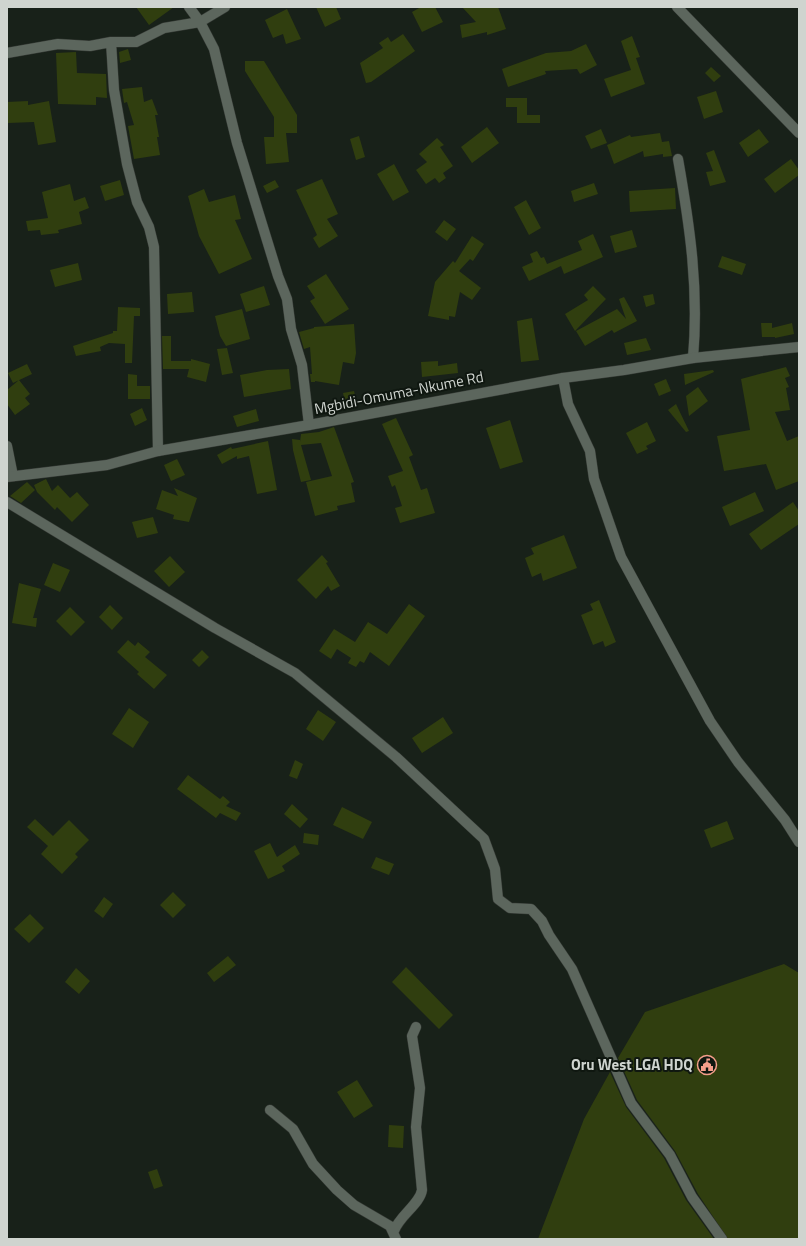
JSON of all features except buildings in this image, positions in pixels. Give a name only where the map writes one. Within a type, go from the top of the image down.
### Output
[{"type":"street","points":[[189,7],[200,22],[214,49],[239,150],[278,276],[287,299],[291,328],[302,365],[309,425]]},
{"type":"street","points":[[7,53],[58,44],[90,46],[111,42],[136,42],[164,28],[200,22],[225,7]]},
{"type":"street","points":[[677,7],[799,133]]},
{"type":"street","points":[[111,42],[114,90],[127,164],[137,202],[149,227],[154,247],[158,451]]},
{"type":"street","points":[[678,159],[690,233],[696,295],[693,358]]},
{"type":"street","name":"Mgbidi-Omuma-Nkume Rd","points":[[10,477],[107,465],[158,451],[563,378],[624,370],[693,358],[799,347]]},
{"type":"street","points":[[563,378],[568,404],[590,451],[594,479],[622,558],[710,721],[738,762],[785,820],[799,842]]},
{"type":"street","points":[[7,446],[10,477]]},
{"type":"street","points":[[7,502],[215,628],[295,673],[396,757],[484,839],[495,869],[498,899],[510,908],[531,909],[542,921],[549,935],[572,969],[631,1103],[670,1155],[692,1197],[722,1239]]},
{"type":"street","points":[[395,1235],[397,1223],[419,1198],[422,1190],[416,1127],[420,1088],[412,1036],[416,1027]]},
{"type":"street","points":[[270,1110],[293,1129],[313,1164],[337,1190],[354,1205],[387,1223],[395,1235]]},
{"type":"place","name":"Oru West LGA HDQ","points":[[707,1065]]}]
